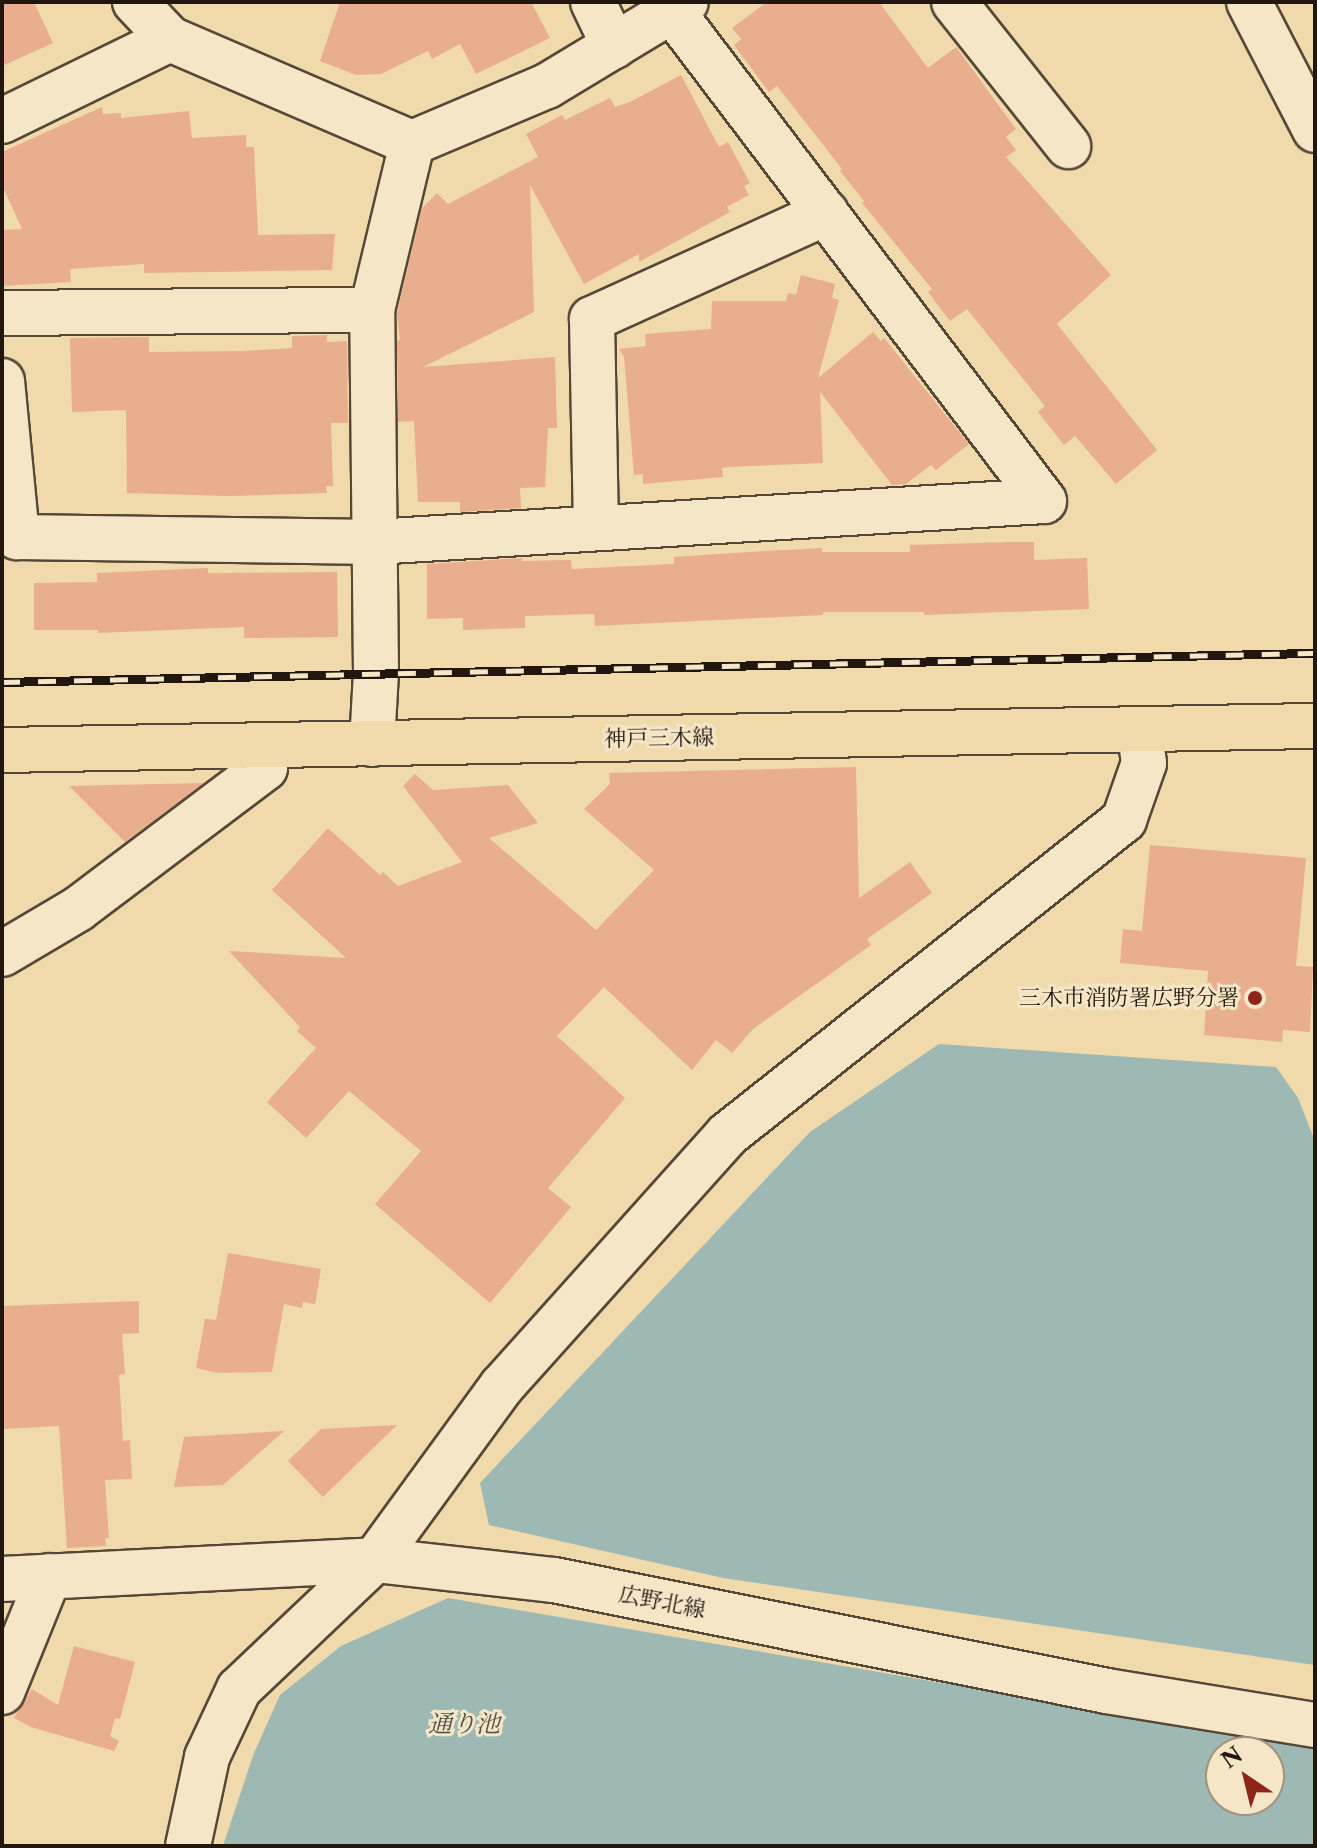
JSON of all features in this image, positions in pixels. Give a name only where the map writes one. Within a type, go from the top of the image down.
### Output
[{"type":"main road","name":"神戸三木線","points":[[2,750],[1315,726]]},
{"type":"street","points":[[2,381],[17,537],[374,542],[1044,501],[826,213],[679,6],[547,86],[412,143],[170,39],[135,2]]},
{"type":"street","points":[[593,2],[614,46]]},
{"type":"street","points":[[954,2],[1068,146]]},
{"type":"street","points":[[1249,2],[1302,70],[1315,130]]},
{"type":"street","points":[[2,121],[170,39]]},
{"type":"street","points":[[372,744],[376,673],[372,310],[412,143]]},
{"type":"street","points":[[596,528],[592,319],[826,213]]},
{"type":"street","points":[[2,313],[372,310]]},
{"type":"street","points":[[188,1846],[207,1757],[239,1689],[375,1560],[502,1386],[727,1135],[1124,820],[1144,763],[1139,729]]},
{"type":"street","points":[[2,954],[78,909],[265,768],[265,745]]},
{"type":"street","name":"広野北線","points":[[2,1579],[375,1560],[554,1580],[1107,1691],[1315,1725]]},
{"type":"street","points":[[2,1692],[49,1576]]},
{"type":"water","points":[[939,1044],[1276,1067],[1298,1098],[1315,1141],[1315,1665],[723,1578],[489,1525],[480,1483],[810,1132]]},
{"type":"water","name":"通り池","points":[[448,1598],[1251,1736],[1205,1736],[1205,1816],[1285,1816],[1285,1742],[1315,1747],[1315,1846],[223,1846],[254,1753],[280,1695],[341,1646]]},
{"type":"building","points":[[2,2],[34,2],[53,43],[2,66]]},
{"type":"building","points":[[340,2],[531,2],[550,38],[476,74],[460,44],[432,59],[428,51],[381,74],[356,75],[320,61]]},
{"type":"building","points":[[767,2],[879,2],[928,68],[956,47],[1016,129],[1006,137],[1016,150],[1006,157],[1111,275],[1057,324],[1157,450],[1116,484],[1075,436],[1064,445],[1038,412],[1045,406],[967,309],[950,321],[928,292],[932,289],[862,203],[864,201],[840,171],[842,169],[777,86],[769,92],[734,45],[741,39],[732,28]]},
{"type":"building","points":[[681,75],[719,147],[728,142],[750,183],[744,186],[749,195],[727,207],[730,212],[639,262],[639,254],[584,284],[530,185],[534,312],[423,367],[555,357],[557,428],[548,428],[545,487],[520,488],[521,508],[460,512],[460,502],[418,502],[414,421],[398,422],[397,341],[400,340],[397,313],[422,208],[437,193],[448,204],[538,157],[526,134],[562,115],[565,120],[610,98],[615,107],[630,102]]},
{"type":"building","points":[[102,107],[103,114],[121,113],[121,118],[189,111],[192,138],[246,135],[246,147],[254,147],[258,235],[335,234],[332,270],[144,273],[144,264],[70,269],[71,282],[2,286],[2,230],[22,229],[2,185],[2,152]]},
{"type":"building","points":[[801,275],[835,284],[832,298],[839,300],[818,378],[873,332],[881,341],[884,338],[969,444],[936,470],[931,465],[906,484],[892,485],[820,392],[823,463],[730,467],[722,468],[723,477],[643,484],[643,474],[634,475],[624,357],[619,349],[646,346],[645,334],[711,329],[712,301],[786,301],[788,293],[796,295]]},
{"type":"building","points":[[327,335],[327,342],[347,341],[348,423],[331,423],[333,486],[326,486],[327,493],[228,496],[127,493],[126,410],[72,412],[70,338],[149,337],[149,352],[242,351],[292,348],[292,336]]},
{"type":"building","points":[[1034,542],[1034,560],[1087,558],[1089,609],[924,615],[924,612],[823,612],[823,615],[595,626],[594,614],[525,616],[525,628],[463,630],[463,618],[427,619],[427,564],[522,558],[522,561],[571,560],[572,569],[674,564],[674,557],[765,551],[822,548],[822,552],[910,552],[910,545]]},
{"type":"building","points":[[208,568],[208,573],[337,572],[338,637],[244,638],[244,627],[98,633],[98,630],[34,630],[34,583],[97,582],[97,573]]},
{"type":"building","points":[[856,767],[859,898],[910,862],[932,893],[867,939],[871,945],[753,1029],[732,1053],[716,1040],[692,1070],[604,987],[557,1036],[625,1098],[548,1188],[571,1207],[490,1303],[375,1204],[421,1151],[349,1091],[306,1138],[267,1102],[316,1048],[297,1031],[300,1027],[229,951],[346,958],[272,890],[328,828],[380,875],[383,872],[398,886],[462,862],[403,786],[415,774],[433,790],[508,785],[538,823],[489,838],[596,930],[654,870],[584,809],[610,784],[609,773]]},
{"type":"building","points":[[204,783],[125,842],[69,786]]},
{"type":"building","points":[[1150,845],[1306,858],[1296,966],[1313,967],[1310,1032],[1283,1030],[1282,1042],[1204,1035],[1208,971],[1120,963],[1123,929],[1142,931]]},
{"type":"building","points":[[228,1253],[321,1269],[315,1304],[303,1302],[302,1308],[284,1304],[272,1372],[218,1373],[196,1368],[205,1319],[216,1320]]},
{"type":"building","points":[[139,1301],[139,1333],[122,1334],[125,1374],[119,1375],[123,1441],[130,1440],[132,1479],[105,1480],[109,1538],[105,1538],[106,1546],[67,1548],[59,1426],[2,1429],[2,1306]]},
{"type":"building","points":[[397,1425],[323,1497],[288,1461],[321,1429]]},
{"type":"building","points":[[284,1431],[223,1485],[174,1487],[184,1437]]},
{"type":"building","points":[[74,1646],[135,1662],[120,1719],[115,1718],[110,1736],[119,1741],[114,1751],[31,1727],[14,1718],[32,1689],[58,1705]]},
{"type":"railway","points":[[2,682],[1315,653]]},
{"type":"place","name":"三木市消防署広野分署","points":[[1255,998]]}]
